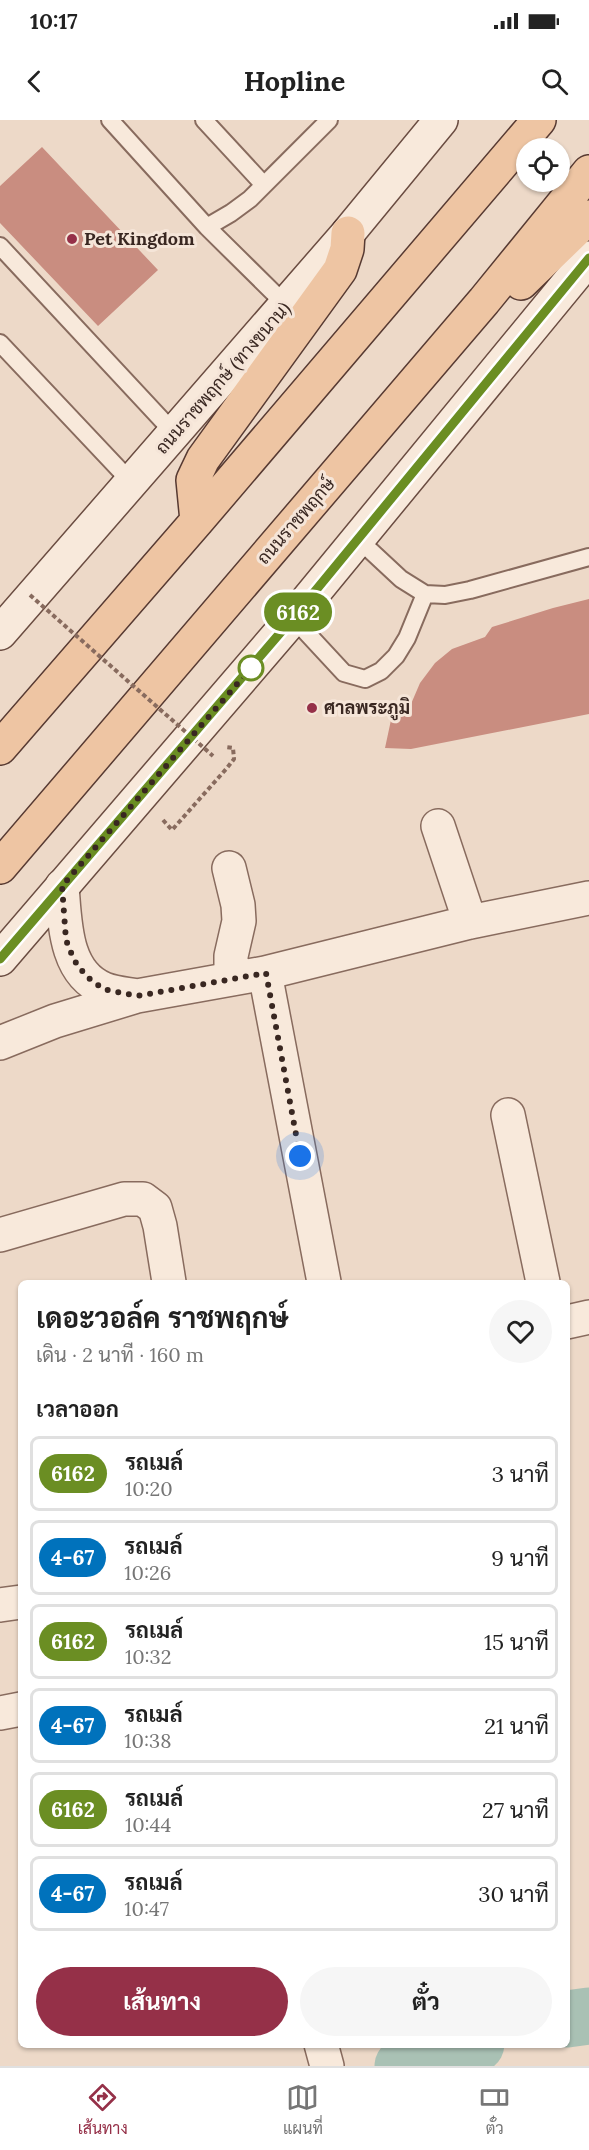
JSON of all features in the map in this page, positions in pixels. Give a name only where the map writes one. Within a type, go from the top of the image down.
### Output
[{"type":"main road","points":[[0,748],[539,120]]},
{"type":"main road","name":"ถนนราชพฤกษ์","points":[[0,867],[484,301],[589,172]]},
{"type":"main road","points":[[484,301],[523,282],[589,217]]},
{"type":"main road","points":[[197,521],[193,480],[203,459],[340,270],[347,249],[348,233]]},
{"type":"street","name":"ถนนราชพฤกษ์ (ทางขนาน)","points":[[0,633],[176,434],[348,233],[441,120]]},
{"type":"street","points":[[0,959],[293,618],[589,258]]},
{"type":"street","points":[[438,826],[470,922]]},
{"type":"street","points":[[229,868],[238,913],[231,956],[231,979]]},
{"type":"street","points":[[62,886],[66,940],[74,960],[86,976],[103,989],[137,996]]},
{"type":"street","points":[[0,1043],[55,1022],[137,996],[266,973],[470,922],[589,898]]},
{"type":"street","points":[[266,973],[324,1280]]},
{"type":"street","points":[[508,1115],[543,1280]]},
{"type":"street","points":[[0,1235],[124,1199],[142,1199],[155,1208],[169,1280]]},
{"type":"street","points":[[570,1321],[589,1317]]},
{"type":"street","points":[[0,1605],[18,1602]]},
{"type":"street","points":[[0,1713],[18,1710]]},
{"type":"lane","points":[[110,120],[207,226],[286,305]]},
{"type":"lane","points":[[204,120],[264,185]]},
{"type":"lane","points":[[207,226],[250,199],[319,124]]},
{"type":"lane","points":[[0,246],[176,434]]},
{"type":"lane","points":[[0,343],[132,483]]},
{"type":"lane","points":[[358,539],[401,579],[425,594],[446,595],[470,590],[589,557]]},
{"type":"lane","points":[[293,618],[344,673],[365,678],[381,671],[396,656],[407,638],[425,594]]},
{"type":"path","points":[[30,595],[213,756],[222,747],[233,748],[234,759],[172,830]]},
{"type":"building","points":[[42,147],[158,270],[98,326],[0,223],[0,186]]},
{"type":"building","points":[[589,599],[589,714],[411,749],[385,748],[394,706],[408,711],[420,683],[435,663],[452,649],[485,637],[492,627]]},
{"type":"waterway","points":[[570,2019],[589,2016]]},
{"type":"waterway","points":[[403,2066],[463,2048]]},
{"type":"bus line","name":"6162","points":[[0,959],[293,618],[589,258]]},
{"type":"place","name":"Pet Kingdom","points":[[72,239]]},
{"type":"place","name":"ศาลพระภูมิ","points":[[312,708]]},
{"type":"route","points":[[251,668],[62,886],[66,940],[74,960],[86,976],[103,989],[137,996],[266,973],[300,1156]]}]
